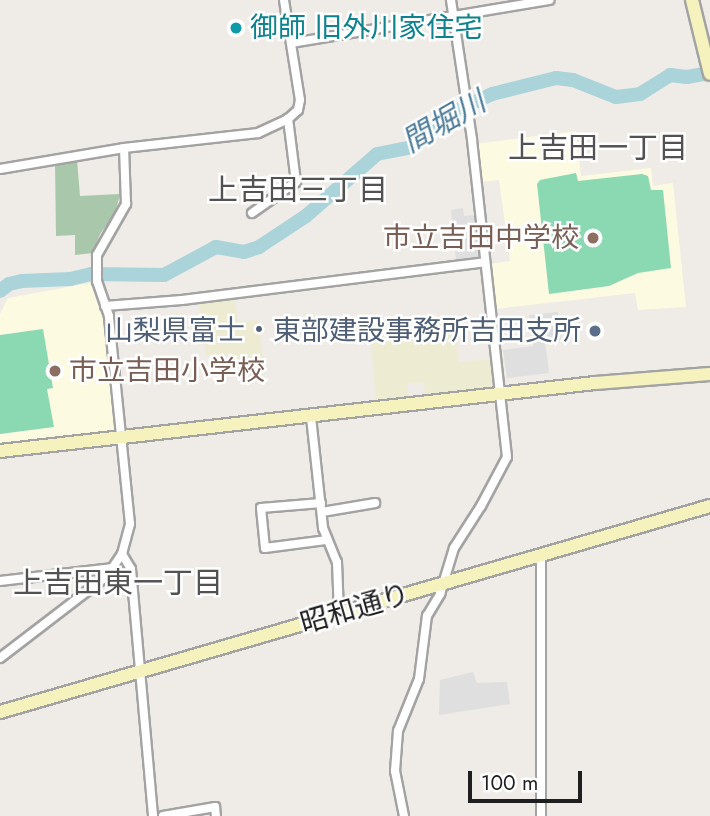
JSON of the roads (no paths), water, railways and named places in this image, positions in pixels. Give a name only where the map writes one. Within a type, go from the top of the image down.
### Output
[{"type":"street","points":[[0,169],[124,148],[258,133],[288,119],[298,110],[300,100],[284,0]]},
{"type":"street","points":[[404,816],[395,771],[398,731],[419,679],[427,616],[440,594],[454,548],[481,506],[507,457],[451,0]]},
{"type":"street","points":[[292,43],[549,0]]},
{"type":"street","points":[[692,0],[710,74]]},
{"type":"street","points":[[252,213],[296,182],[288,119]]},
{"type":"street","points":[[0,658],[81,599],[113,568],[122,554],[130,524],[106,306],[97,281],[97,255],[126,204],[124,148]]},
{"type":"street","points":[[106,306],[195,299],[485,262]]},
{"type":"street","points":[[0,451],[500,396],[595,383],[710,374]]},
{"type":"street","points":[[311,417],[321,508],[327,540],[337,562],[339,613]]},
{"type":"street","points":[[327,540],[265,548],[261,508],[321,508],[374,503]]},
{"type":"street","name":"昭和通り","points":[[0,712],[710,506]]},
{"type":"street","points":[[122,554],[131,569],[153,816]]},
{"type":"street","points":[[541,555],[541,816]]},
{"type":"street","points":[[0,581],[113,568]]},
{"type":"street","points":[[163,816],[215,807],[216,816]]},
{"type":"waterway","name":"間堀川","points":[[0,291],[9,284],[22,281],[70,279],[91,274],[164,275],[216,247],[244,252],[259,247],[306,216],[377,154],[413,147],[442,117],[492,94],[556,78],[573,80],[616,97],[640,94],[670,75],[687,77],[710,73]]},
{"type":"place","name":"御師 旧外川家住宅","points":[[236,28]]},
{"type":"place","name":"市立吉田中学校","points":[[593,238]]},
{"type":"place","name":"山梨県富士・東部建設事務所吉田支所","points":[[595,331]]},
{"type":"place","name":"市立吉田小学校","points":[[55,371]]},
{"type":"district","name":"上吉田一丁目","points":[[598,148]]},
{"type":"district","name":"上吉田三丁目","points":[[298,190]]},
{"type":"district","name":"上吉田東一丁目","points":[[118,583]]}]
